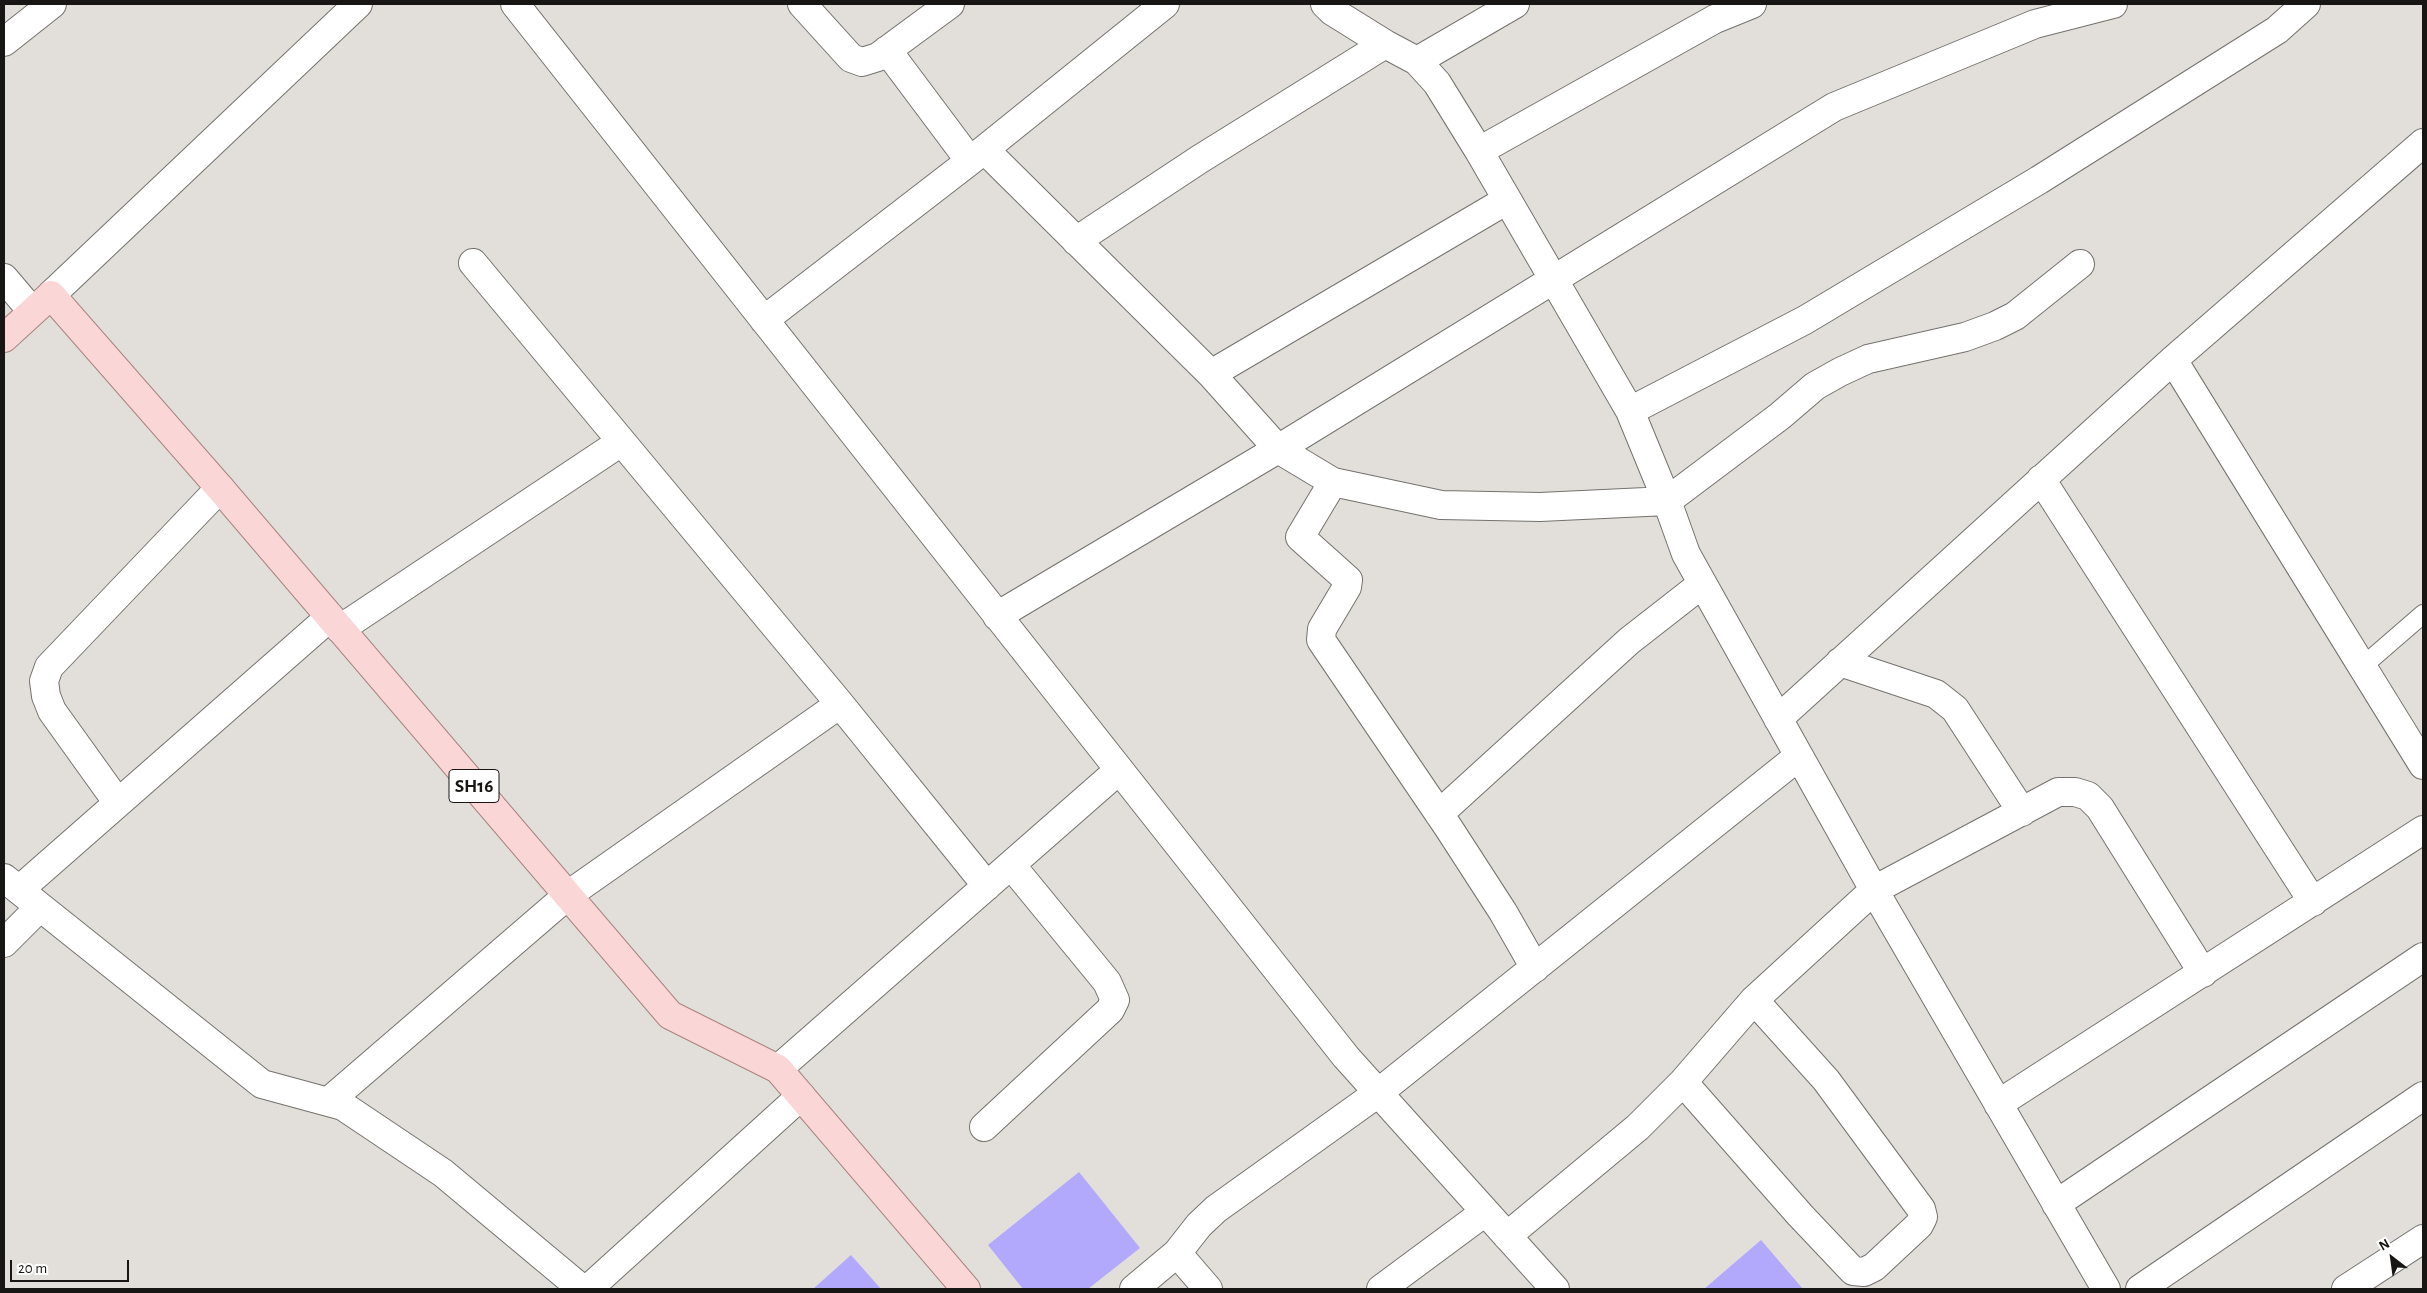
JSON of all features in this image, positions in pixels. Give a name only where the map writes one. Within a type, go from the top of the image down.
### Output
[{"type":"main road","points":[[4,338],[41,303]]},
{"type":"main road","name":"SH16","points":[[41,303],[220,488],[670,1015],[778,1070],[966,1289]]},
{"type":"street","points":[[4,42],[52,4]]},
{"type":"street","points":[[4,278],[41,303],[358,4]]},
{"type":"street","points":[[515,4],[1346,1057],[1555,1289]]},
{"type":"street","points":[[802,4],[851,58],[862,62],[878,57],[950,4]]},
{"type":"street","points":[[764,320],[978,156],[1165,4]]},
{"type":"street","points":[[1325,4],[1332,11],[1385,44],[1417,60],[1437,83],[1479,151],[1630,411],[1667,501],[1686,554],[1702,584],[1874,890],[2106,1289]]},
{"type":"street","points":[[1417,60],[1515,4]]},
{"type":"street","points":[[1479,151],[1715,19],[1752,4]]},
{"type":"street","points":[[997,616],[1278,449],[1834,107],[2078,8],[2114,4]]},
{"type":"street","points":[[1630,411],[1805,320],[2039,180],[2277,30],[2306,4]]},
{"type":"street","points":[[1076,241],[1200,159],[1385,44]]},
{"type":"street","points":[[887,50],[978,156],[1076,241],[1211,374],[1278,449],[1333,482],[1441,505],[1540,507],[1667,501],[1823,381],[1868,359],[1964,337],[1995,326],[2015,316],[2080,264]]},
{"type":"street","points":[[1778,719],[2173,360],[2423,143]]},
{"type":"street","points":[[1211,374],[1507,200]]},
{"type":"street","points":[[472,263],[840,704],[988,886]]},
{"type":"street","points":[[2173,360],[2422,761]]},
{"type":"street","points":[[582,1289],[443,1172],[343,1106],[262,1084],[11,884],[118,803],[335,623],[621,442]]},
{"type":"street","points":[[2041,479],[2312,902]]},
{"type":"street","points":[[1333,482],[1300,537],[1348,580],[1347,587],[1322,629],[1321,640],[1503,912],[1535,968]]},
{"type":"street","points":[[118,803],[52,711],[46,696],[44,681],[49,667],[220,488]]},
{"type":"street","points":[[1439,814],[1629,641],[1702,584]]},
{"type":"street","points":[[1840,662],[1936,694],[1954,709],[2022,812]]},
{"type":"street","points":[[329,1101],[568,895],[840,704]]},
{"type":"street","points":[[1134,1289],[1177,1254],[1199,1225],[1216,1209],[1378,1093],[1799,756]]},
{"type":"street","points":[[778,1070],[1119,770]]},
{"type":"street","points":[[1507,1236],[1638,1127],[1683,1082],[1754,1000],[1874,890],[2058,792],[2075,792],[2088,796],[2100,808],[2203,973]]},
{"type":"street","points":[[1998,1104],[2423,830]]},
{"type":"street","points":[[984,1127],[1110,1010],[1115,1000],[1107,982],[1011,865]]},
{"type":"street","points":[[4,943],[40,908]]},
{"type":"street","points":[[2056,1204],[2423,957]]},
{"type":"street","points":[[1683,1082],[1800,1215],[1853,1271],[1864,1272],[1874,1267],[1919,1225],[1923,1217],[1921,1209],[1826,1080],[1754,1000]]},
{"type":"street","points":[[588,1289],[800,1096]]},
{"type":"street","points":[[2140,1289],[2423,1096]]},
{"type":"street","points":[[1381,1289],[1485,1212]]},
{"type":"street","points":[[2346,1289],[2423,1239]]},
{"type":"street","points":[[1177,1254],[1208,1289]]},
{"type":"lane","points":[[2362,666],[2423,614]]},
{"type":"building","points":[[1079,1172],[1140,1248],[1088,1289],[1023,1289],[988,1245]]},
{"type":"building","points":[[1761,1240],[1803,1289],[1704,1289]]},
{"type":"building","points":[[851,1255],[881,1289],[813,1289]]}]
